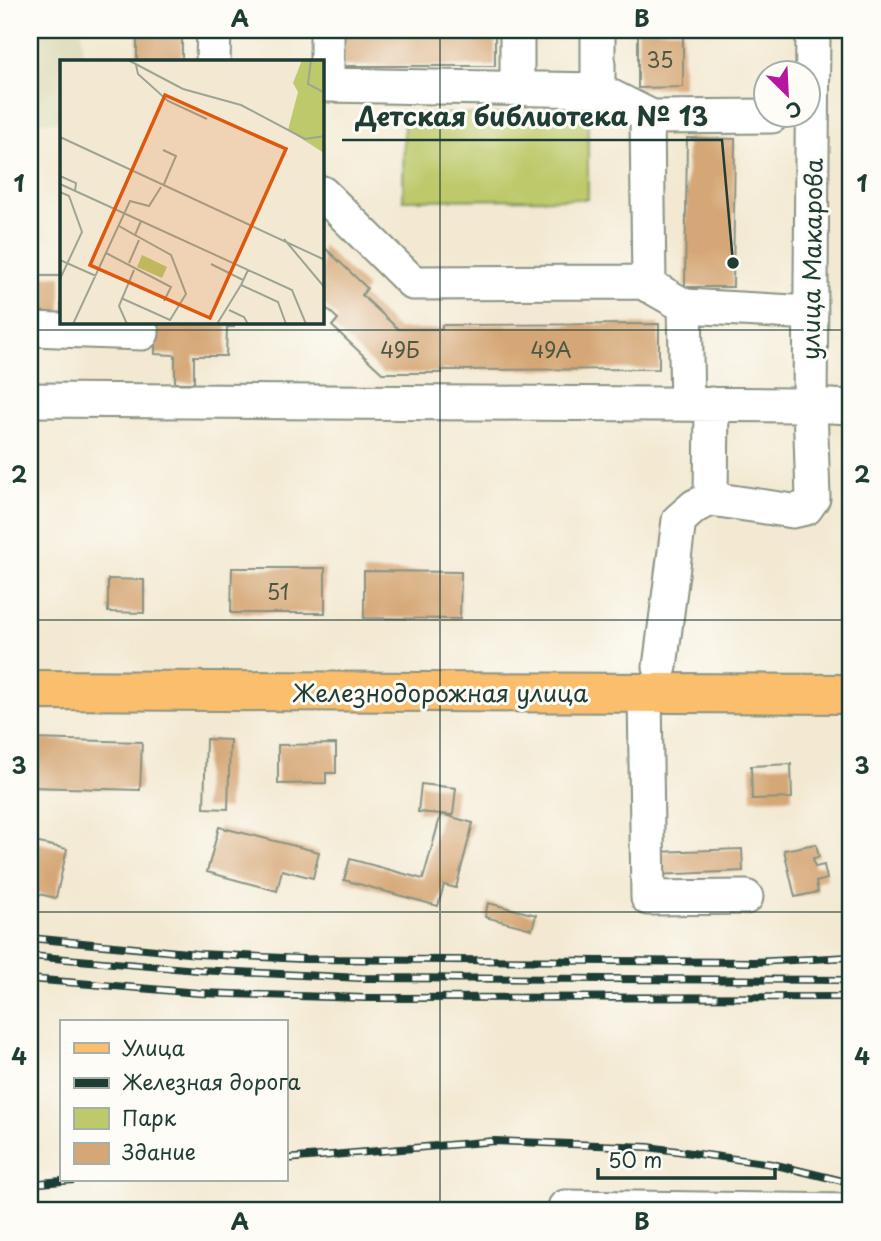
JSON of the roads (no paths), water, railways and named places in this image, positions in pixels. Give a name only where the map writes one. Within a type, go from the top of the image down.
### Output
[{"type":"main road","name":"Железнодорожная улица","points":[[30,690],[653,680],[851,694]]},
{"type":"street","points":[[213,60],[214,30]]},
{"type":"street","points":[[327,30],[327,85],[597,90],[652,117],[752,116]]},
{"type":"street","points":[[517,30],[517,88]]},
{"type":"street","points":[[597,90],[598,30]]},
{"type":"street","name":"улица Макарова","points":[[812,60],[813,30]]},
{"type":"street","points":[[647,115],[649,285]]},
{"type":"street","name":"улица Макарова","points":[[711,499],[793,511],[806,508],[813,498],[810,405],[810,130]]},
{"type":"street","points":[[324,196],[413,283],[643,282],[685,306],[811,313]]},
{"type":"street","points":[[685,306],[711,499],[695,506],[680,520],[653,680],[648,898],[746,897]]},
{"type":"street","points":[[30,329],[142,333]]},
{"type":"street","points":[[30,400],[851,407]]},
{"type":"street","points":[[565,1207],[851,1211]]},
{"type":"railway","points":[[30,938],[198,954],[304,959],[754,962],[851,957]]},
{"type":"railway","points":[[30,956],[198,970],[361,978],[851,980]]},
{"type":"railway","points":[[30,979],[199,993],[365,998],[851,997]]},
{"type":"railway","points":[[287,1159],[495,1141],[648,1147],[772,1164],[851,1183]]},
{"type":"railway","points":[[30,1184],[60,1181]]},
{"type":"place","name":"Детская библиотека № 13","points":[[733,263]]}]
